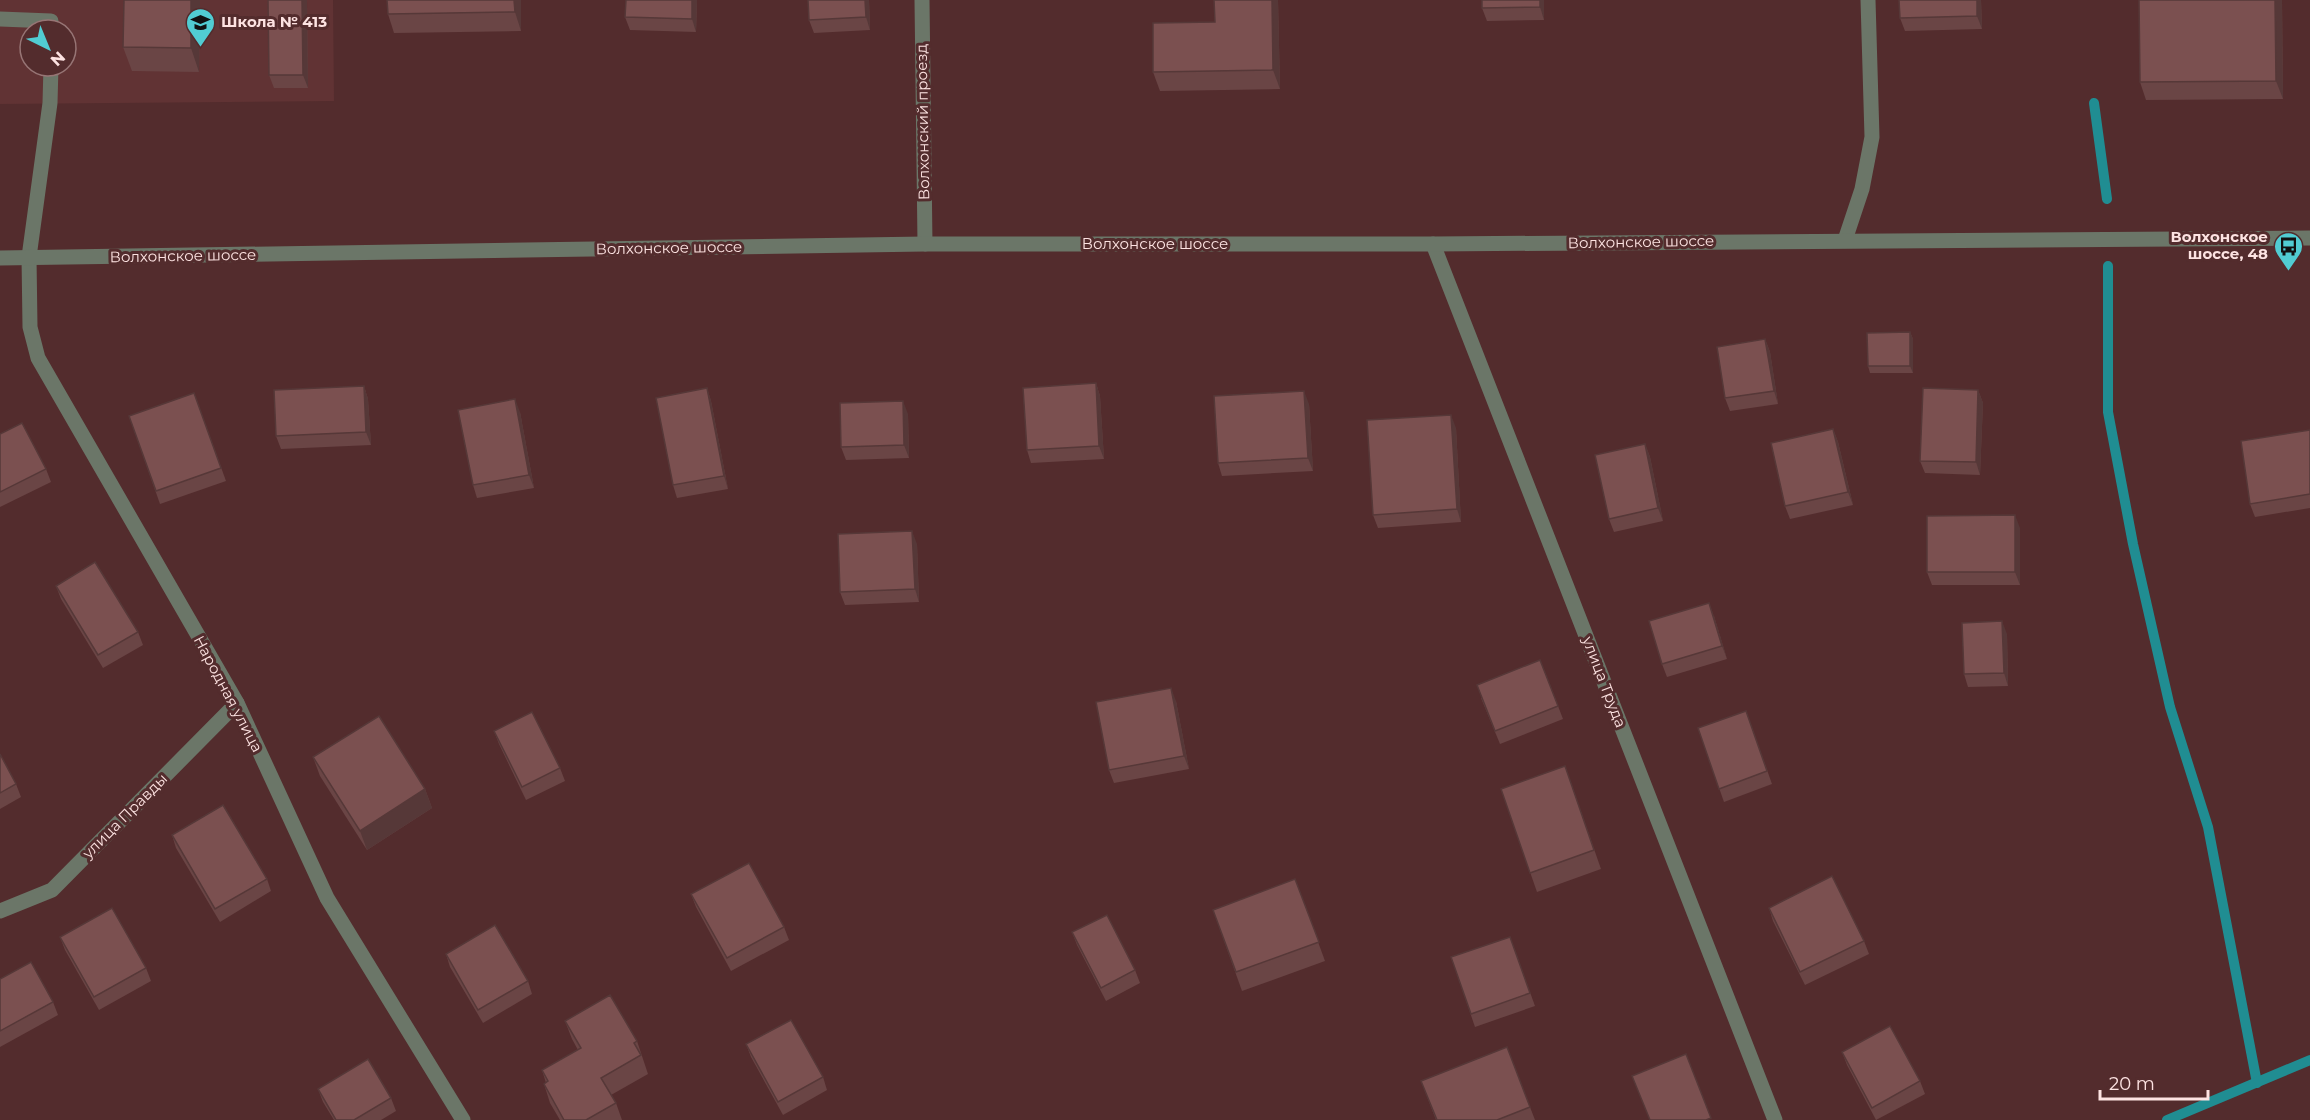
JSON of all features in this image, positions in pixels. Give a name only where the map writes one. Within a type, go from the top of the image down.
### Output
[{"type":"street","name":"Волхонский проезд","points":[[922,0],[925,244]]},
{"type":"street","points":[[1845,240],[1862,189],[1872,137],[1868,0]]},
{"type":"street","points":[[0,19],[18,20]]},
{"type":"street","name":"Народная улица","points":[[51,78],[50,104],[29,258],[30,327],[38,358],[237,703],[327,897],[463,1120]]},
{"type":"street","name":"Волхонское шоссе","points":[[0,258],[925,244],[1433,244],[2310,238]]},
{"type":"street","name":"улица Труда","points":[[1433,244],[1775,1120]]},
{"type":"street","name":"улица Правды","points":[[0,911],[52,890],[237,703]]},
{"type":"shaded area","name":"Школа № 413","points":[[0,0],[333,0],[334,101],[0,104]]},
{"type":"building","points":[[124,0],[191,0],[191,48],[123,47]]},
{"type":"building","points":[[268,0],[302,0],[303,75],[269,75]]},
{"type":"building","points":[[387,0],[514,0],[515,12],[388,14]]},
{"type":"building","points":[[626,0],[692,0],[692,19],[625,17]]},
{"type":"building","points":[[808,0],[865,0],[866,17],[809,20]]},
{"type":"building","points":[[1214,0],[1272,0],[1273,70],[1153,72],[1153,23],[1215,22]]},
{"type":"building","points":[[1482,0],[1540,0],[1540,7],[1482,8]]},
{"type":"building","points":[[1899,0],[1977,0],[1977,16],[1900,18]]},
{"type":"building","points":[[2139,0],[2275,0],[2276,81],[2140,82]]},
{"type":"building","points":[[1910,332],[1910,366],[1868,366],[1867,333]]},
{"type":"building","points":[[1765,339],[1774,391],[1725,398],[1717,347]]},
{"type":"building","points":[[1096,383],[1099,446],[1027,450],[1023,388]]},
{"type":"building","points":[[364,386],[366,432],[276,436],[274,390]]},
{"type":"building","points":[[707,388],[724,476],[673,485],[656,398]]},
{"type":"building","points":[[1923,388],[1978,390],[1976,462],[1920,461]]},
{"type":"building","points":[[1304,391],[1308,458],[1218,463],[1214,396]]},
{"type":"building","points":[[194,393],[221,468],[156,491],[129,416]]},
{"type":"building","points":[[515,399],[529,475],[473,485],[458,410]]},
{"type":"building","points":[[903,401],[904,445],[841,447],[840,403]]},
{"type":"building","points":[[1451,415],[1457,509],[1373,515],[1367,420]]},
{"type":"building","points":[[22,423],[46,469],[0,492],[0,434]]},
{"type":"building","points":[[1833,429],[1848,492],[1785,506],[1771,443]]},
{"type":"building","points":[[2310,430],[2310,494],[2250,504],[2241,441]]},
{"type":"building","points":[[1645,444],[1658,508],[1609,519],[1595,455]]},
{"type":"building","points":[[2015,515],[2015,572],[1927,572],[1927,516]]},
{"type":"building","points":[[912,531],[915,589],[840,592],[838,534]]},
{"type":"building","points":[[95,562],[138,632],[98,655],[56,586]]},
{"type":"building","points":[[1709,603],[1722,646],[1662,664],[1649,621]]},
{"type":"building","points":[[2002,621],[2004,673],[1964,674],[1962,623]]},
{"type":"building","points":[[1540,660],[1558,706],[1495,731],[1477,685]]},
{"type":"building","points":[[1171,688],[1184,756],[1109,770],[1096,702]]},
{"type":"building","points":[[1746,711],[1767,771],[1719,789],[1698,728]]},
{"type":"building","points":[[532,712],[560,768],[522,787],[494,731]]},
{"type":"building","points":[[379,716],[425,789],[360,831],[313,757]]},
{"type":"building","points":[[0,754],[16,784],[0,793]]},
{"type":"building","points":[[1565,766],[1594,850],[1530,873],[1501,789]]},
{"type":"building","points":[[223,805],[267,879],[215,909],[172,835]]},
{"type":"building","points":[[749,863],[784,927],[727,958],[691,894]]},
{"type":"building","points":[[1832,876],[1864,941],[1800,972],[1769,908]]},
{"type":"building","points":[[1295,879],[1319,942],[1236,972],[1213,910]]},
{"type":"building","points":[[112,908],[146,968],[94,997],[60,937]]},
{"type":"building","points":[[1107,915],[1135,970],[1101,988],[1072,932]]},
{"type":"building","points":[[495,925],[528,981],[478,1010],[446,954]]},
{"type":"building","points":[[1510,937],[1530,993],[1471,1014],[1451,957]]},
{"type":"building","points":[[31,962],[53,1002],[0,1031],[0,979]]},
{"type":"building","points":[[610,995],[637,1041],[634,1043],[641,1055],[601,1078],[616,1103],[586,1120],[564,1120],[544,1084],[548,1081],[542,1070],[581,1048],[565,1021]]},
{"type":"building","points":[[791,1020],[823,1077],[778,1102],[746,1044]]},
{"type":"building","points":[[1890,1026],[1920,1081],[1872,1108],[1842,1052]]},
{"type":"building","points":[[1507,1047],[1530,1107],[1497,1120],[1437,1120],[1421,1081]]},
{"type":"building","points":[[1686,1054],[1711,1118],[1706,1120],[1650,1120],[1632,1076]]},
{"type":"building","points":[[368,1059],[391,1098],[354,1120],[336,1120],[318,1089]]},
{"type":"waterway","points":[[2094,103],[2107,199]]},
{"type":"waterway","points":[[2108,266],[2108,412],[2133,544],[2170,707],[2208,827],[2257,1083]]},
{"type":"waterway","points":[[2167,1120],[2310,1060]]},
{"type":"place","name":"Школа № 413","points":[[200,48]]},
{"type":"place","name":"Волхонское шоссе, 48","points":[[2289,272]]}]
